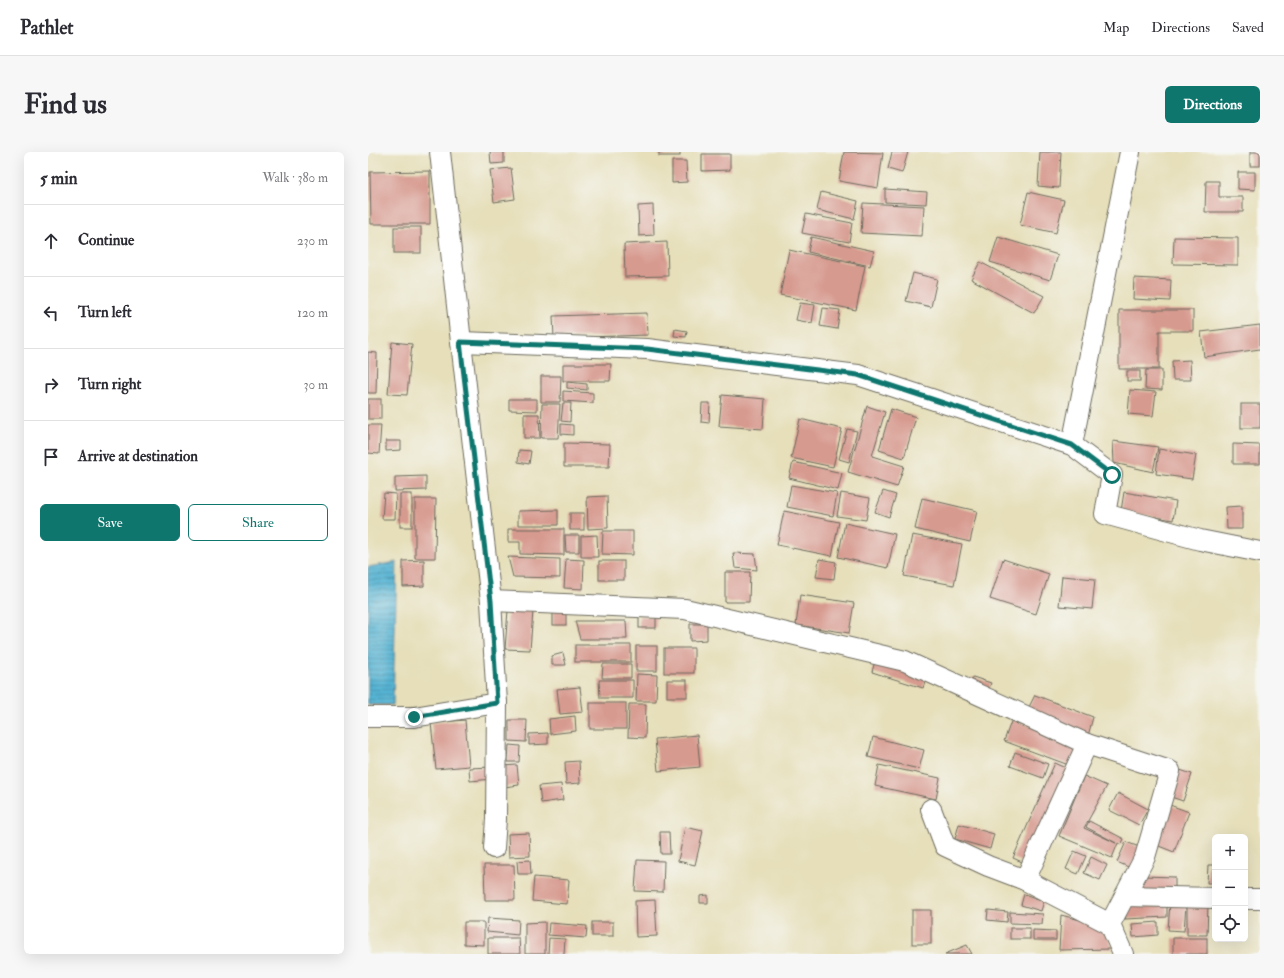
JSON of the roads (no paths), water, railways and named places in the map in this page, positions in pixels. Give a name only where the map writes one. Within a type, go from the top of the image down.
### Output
[{"type":"street","points":[[440,152],[460,342],[491,601],[497,703],[494,848]]},
{"type":"street","points":[[1072,445],[1130,152]]},
{"type":"street","points":[[460,342],[647,349],[858,375],[1072,445],[1112,475],[1105,514],[1200,540],[1260,552]]},
{"type":"street","points":[[491,601],[686,609],[905,661],[1087,744],[1170,771],[1145,857],[1110,924]]},
{"type":"street","points":[[368,717],[414,717],[497,703]]},
{"type":"street","points":[[1026,880],[1087,744]]},
{"type":"street","points":[[932,809],[945,846],[988,866],[1026,880],[1110,924],[1123,954]]},
{"type":"street","points":[[1125,896],[1212,898]]},
{"type":"street","points":[[1248,899],[1260,899]]},
{"type":"water","points":[[397,562],[393,705],[368,705],[368,567]]}]
